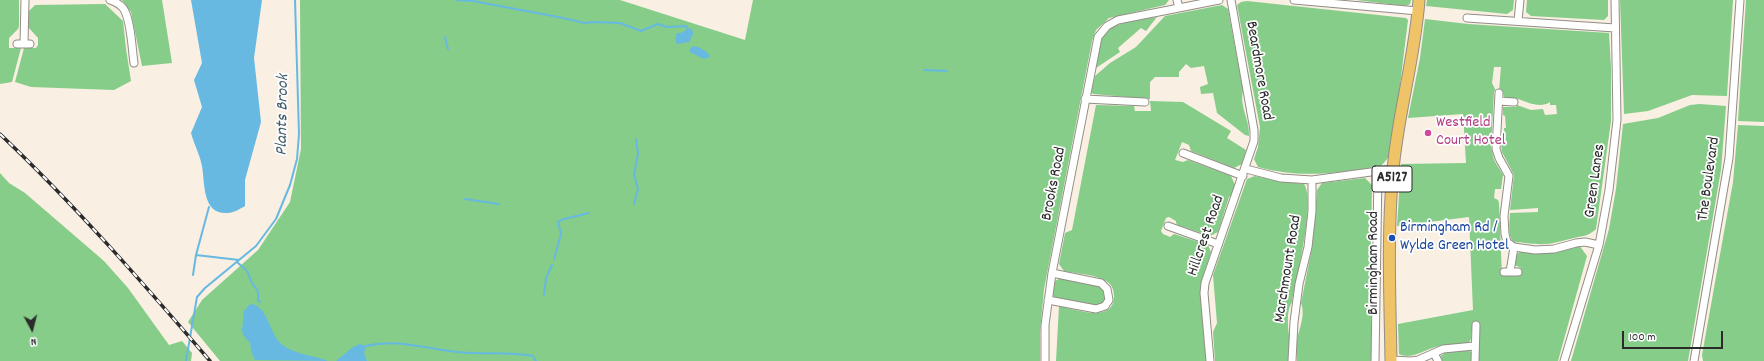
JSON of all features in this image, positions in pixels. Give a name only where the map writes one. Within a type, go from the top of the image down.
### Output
[{"type":"main road","name":"Birmingham Road","points":[[1391,360],[1390,241],[1393,170],[1413,55],[1419,6]]},
{"type":"street","points":[[24,44],[25,0]]},
{"type":"street","points":[[110,0],[118,3],[124,9],[128,20],[134,63]]},
{"type":"street","points":[[1177,0],[1178,8]]},
{"type":"street","name":"Brooks Road","points":[[1045,361],[1045,325],[1052,273],[1096,41],[1107,26],[1118,20],[1219,0]]},
{"type":"street","name":"Beardmore Road","points":[[1231,0],[1254,130],[1253,146]]},
{"type":"street","points":[[1294,0],[1419,6]]},
{"type":"street","points":[[1518,21],[1520,0]]},
{"type":"street","name":"Green Lanes","points":[[1564,361],[1599,245],[1610,190],[1617,133],[1615,0]]},
{"type":"street","name":"The Boulevard","points":[[1694,361],[1729,158],[1740,0]]},
{"type":"street","points":[[1467,18],[1615,28]]},
{"type":"street","points":[[1514,102],[1499,97],[1496,149],[1508,176],[1504,216],[1505,238],[1507,242],[1514,247],[1544,250],[1585,242],[1599,245]]},
{"type":"street","points":[[1086,99],[1145,102]]},
{"type":"street","name":"Hillcrest Road","points":[[1210,361],[1205,283],[1253,146]]},
{"type":"street","points":[[1183,153],[1244,172],[1281,178],[1312,180],[1393,170]]},
{"type":"street","name":"Birmingham Road","points":[[1376,361],[1378,172]]},
{"type":"street","name":"Marchmount Road","points":[[1292,361],[1294,322],[1299,284],[1308,247],[1312,211],[1312,180]]},
{"type":"street","points":[[1168,226],[1218,244]]},
{"type":"street","points":[[1511,272],[1510,262],[1514,247]]},
{"type":"street","points":[[1048,300],[1096,310],[1105,306],[1109,300],[1107,289],[1101,284],[1052,273]]},
{"type":"street","points":[[1475,361],[1474,346],[1476,325]]},
{"type":"street","points":[[1391,360],[1418,360],[1443,349],[1474,346]]},
{"type":"street","points":[[1434,353],[1438,361]]},
{"type":"green space","points":[[0,0],[19,0],[19,26],[9,38],[9,48],[21,48],[12,82],[0,84]]},
{"type":"green space","points":[[122,0],[162,0],[172,63],[142,66],[131,12]]},
{"type":"green space","points":[[300,0],[620,0],[745,40],[753,0],[1169,0],[1165,5],[1109,18],[1096,30],[1092,41],[1044,289],[1040,332],[1040,361],[220,361],[188,322],[202,300],[258,250],[290,202],[301,149]]},
{"type":"green space","points":[[1356,0],[1411,0],[1410,4],[1406,6]]},
{"type":"green space","points":[[1427,0],[1514,0],[1513,10],[1507,14],[1426,6]]},
{"type":"green space","points":[[1527,0],[1608,0],[1608,16],[1604,20],[1531,16],[1526,12]]},
{"type":"green space","points":[[1620,0],[1733,0],[1727,96],[1692,95],[1648,111],[1624,114]]},
{"type":"green space","points":[[1746,0],[1764,0],[1764,122],[1738,121]]},
{"type":"green space","points":[[1247,1],[1406,18],[1408,20],[1398,101],[1388,158],[1381,166],[1320,174],[1290,173],[1258,167],[1254,159],[1258,147],[1260,127],[1237,5],[1241,2]]},
{"type":"green space","points":[[105,4],[123,21],[131,81],[114,90],[31,87],[15,82],[24,48],[36,48],[38,45],[38,38],[28,27],[29,11],[35,5]]},
{"type":"green space","points":[[1222,5],[1228,9],[1243,91],[1242,102],[1248,124],[1249,136],[1245,135],[1217,113],[1213,93],[1201,94],[1200,87],[1208,84],[1204,66],[1191,68],[1186,64],[1179,72],[1179,77],[1155,77],[1150,82],[1150,99],[1093,94],[1091,92],[1095,76],[1110,63],[1136,47],[1165,16]]},
{"type":"green space","points":[[1157,17],[1146,31],[1141,28],[1118,48],[1120,52],[1096,68],[1101,42],[1109,30],[1115,26],[1129,22]]},
{"type":"green space","points":[[1425,19],[1468,24],[1609,33],[1611,68],[1611,121],[1596,229],[1586,235],[1545,244],[1516,242],[1511,238],[1509,231],[1510,213],[1538,212],[1538,208],[1510,210],[1514,175],[1502,152],[1501,143],[1505,143],[1504,128],[1506,128],[1503,107],[1516,107],[1517,105],[1531,110],[1543,109],[1545,115],[1557,114],[1556,105],[1550,105],[1550,102],[1538,105],[1518,99],[1504,97],[1503,91],[1499,91],[1501,67],[1494,67],[1492,83],[1496,91],[1494,91],[1491,147],[1494,160],[1503,175],[1501,189],[1495,189],[1494,198],[1498,200],[1499,203],[1502,276],[1521,275],[1521,268],[1515,265],[1516,255],[1521,251],[1537,253],[1550,252],[1579,245],[1587,256],[1558,361],[1478,361],[1477,337],[1479,329],[1471,333],[1471,339],[1468,344],[1435,347],[1409,356],[1399,354],[1398,324],[1473,310],[1469,217],[1397,226],[1401,164],[1466,163],[1463,114],[1408,118],[1420,58]]},
{"type":"green space","points":[[1150,101],[1183,102],[1231,131],[1227,138],[1246,150],[1242,164],[1234,168],[1191,151],[1189,145],[1182,142],[1175,160],[1183,162],[1188,160],[1231,176],[1235,185],[1232,195],[1229,197],[1218,232],[1210,236],[1178,225],[1176,221],[1169,217],[1166,218],[1161,231],[1163,234],[1170,237],[1174,234],[1208,245],[1211,252],[1200,289],[1206,361],[1056,361],[1059,306],[1083,312],[1100,313],[1107,310],[1112,305],[1114,297],[1114,292],[1110,284],[1106,281],[1091,276],[1064,271],[1059,264],[1065,233],[1072,230],[1096,105],[1134,106],[1135,111],[1151,111]]},
{"type":"green space","points":[[1700,104],[1726,106],[1721,170],[1688,361],[1571,361],[1609,229],[1616,189],[1623,124],[1658,118],[1690,105]]},
{"type":"green space","points":[[1738,125],[1764,126],[1764,361],[1703,361],[1702,355],[1733,182]]},
{"type":"green space","points":[[0,173],[9,183],[25,193],[104,261],[128,288],[169,345],[182,341],[192,353],[191,361],[0,361]]},
{"type":"green space","points":[[1255,176],[1278,181],[1304,184],[1307,193],[1307,223],[1292,302],[1288,314],[1288,361],[1215,361],[1213,332],[1217,323],[1213,275],[1247,179]]},
{"type":"green space","points":[[1365,178],[1372,185],[1371,361],[1297,361],[1297,338],[1303,315],[1301,303],[1312,248],[1317,190],[1322,183]]},
{"type":"green space","points":[[1061,278],[1098,285],[1104,288],[1106,299],[1103,304],[1096,306],[1057,299],[1053,296],[1055,281]]},
{"type":"green space","points":[[1468,350],[1472,353],[1474,361],[1442,361],[1441,355],[1444,354],[1444,351]]},
{"type":"water","points":[[191,0],[262,0],[254,58],[261,122],[245,180],[245,206],[230,213],[220,212],[213,209],[209,204],[206,197],[201,162],[191,133],[202,107],[194,80],[202,63]]},
{"type":"water","points":[[689,28],[692,29],[693,34],[689,42],[677,44],[675,39],[677,33],[681,33]]},
{"type":"water","points":[[693,46],[698,47],[708,53],[710,57],[704,59],[690,52],[690,49]]},
{"type":"water","points":[[253,304],[259,307],[263,312],[275,336],[284,346],[294,351],[328,361],[255,360],[251,351],[250,343],[243,335],[242,330],[244,311],[249,305]]},
{"type":"water","points":[[360,344],[366,346],[364,353],[367,361],[336,361],[353,347]]},
{"type":"waterway","name":"Plants Brook","points":[[186,361],[197,297],[205,288],[256,246],[276,219],[290,185],[297,159],[299,134],[295,0]]},
{"type":"waterway","points":[[456,0],[473,1],[585,23],[620,23],[641,31],[658,24],[667,27],[686,26],[687,28]]},
{"type":"waterway","points":[[445,37],[448,49]]},
{"type":"waterway","points":[[924,70],[947,71]]},
{"type":"waterway","points":[[634,204],[638,189],[634,175],[638,154],[636,139]]},
{"type":"waterway","points":[[465,199],[499,204]]},
{"type":"waterway","points":[[193,275],[196,255],[209,207]]},
{"type":"waterway","points":[[554,259],[561,234],[558,222],[564,219],[589,213]]},
{"type":"waterway","points":[[196,255],[239,260]]},
{"type":"waterway","points":[[237,262],[247,271],[252,283],[258,291],[258,300],[260,302]]},
{"type":"waterway","points":[[544,295],[546,278],[552,265]]},
{"type":"waterway","points":[[366,346],[389,343],[412,345],[445,351],[505,353],[533,356],[536,361]]},
{"type":"railway","points":[[0,134],[82,216],[210,361]]},
{"type":"place","name":"Westfield Court Hotel","points":[[1428,133]]},
{"type":"place","name":"Birmingham Rd / Wylde Green Hotel","points":[[1392,238]]}]
